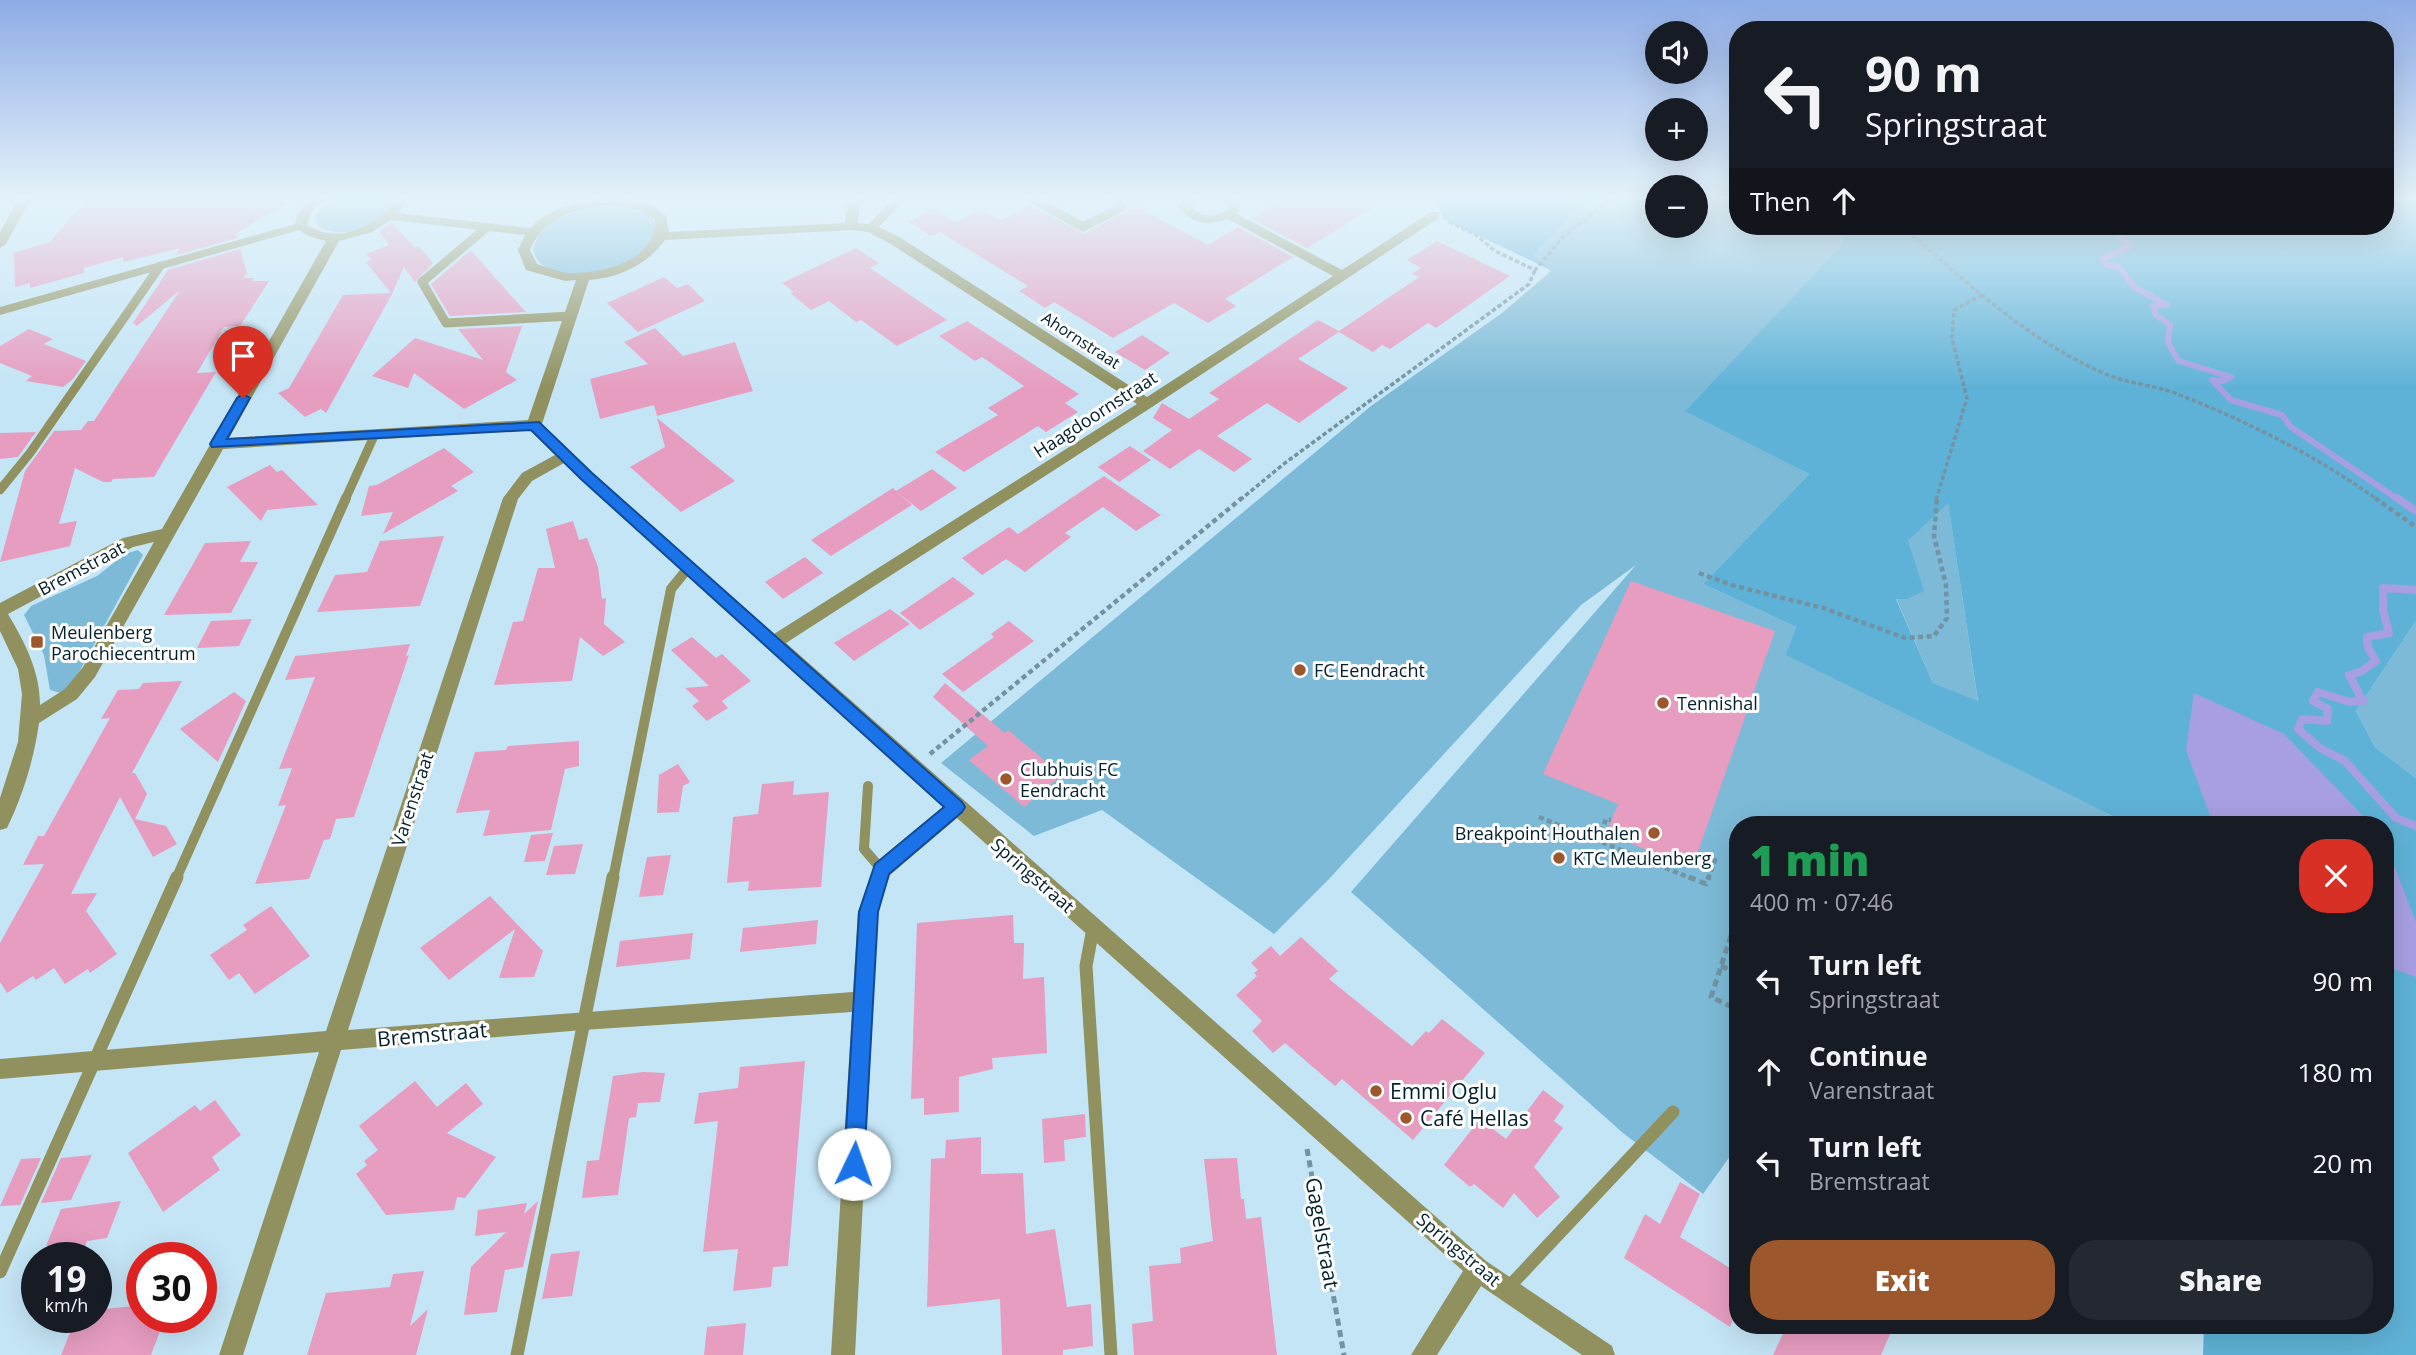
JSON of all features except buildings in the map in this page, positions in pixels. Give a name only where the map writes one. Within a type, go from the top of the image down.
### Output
[{"type":"street","points":[[0,311],[177,261]]},
{"type":"street","name":"Bremstraat","points":[[32,719],[71,694],[89,672],[321,261]]},
{"type":"street","points":[[529,261],[531,267],[552,276],[583,278],[626,268],[638,261]]},
{"type":"street","name":"Ahornstraat","points":[[927,261],[1147,404]]},
{"type":"street","points":[[1315,261],[1341,275]]},
{"type":"street","name":"Haagdoornstraat","points":[[774,643],[1147,404],[1363,261]]},
{"type":"street","points":[[534,425],[583,278]]},
{"type":"street","points":[[217,444],[534,425],[565,456]]},
{"type":"street","name":"Springstraat","points":[[565,456],[956,807],[1478,1269],[1603,1355]]},
{"type":"street","name":"Varenstraat","points":[[231,1355],[511,498],[527,477],[565,456]]},
{"type":"street","name":"Bremstraat","points":[[0,822],[22,768],[32,719],[32,683],[18,641],[0,613],[129,542],[166,534]]},
{"type":"street","points":[[843,1355],[869,912],[881,870],[956,807]]},
{"type":"street","name":"Bremstraat","points":[[0,1069],[583,1020],[864,1000]]},
{"type":"street","points":[[1423,1355],[1478,1269]]},
{"type":"lane","points":[[447,261],[422,282],[446,323],[571,316]]},
{"type":"lane","points":[[0,490],[30,453],[160,266]]},
{"type":"lane","points":[[0,1272],[374,436]]},
{"type":"lane","points":[[517,1355],[671,589],[689,567]]},
{"type":"lane","points":[[868,786],[864,849],[881,870]]},
{"type":"lane","points":[[1093,928],[1087,965],[1111,1355]]},
{"type":"lane","name":"Springstraat","points":[[1507,1289],[1673,1112]]},
{"type":"path","points":[[1517,261],[1535,270]]},
{"type":"path","points":[[913,768],[1285,463],[1529,284],[1542,261]]},
{"type":"path","points":[[1943,261],[1999,311],[2105,374],[2178,394],[2255,427],[2361,488],[2416,527]]},
{"type":"path","points":[[1699,573],[1731,585],[1823,608],[1905,638],[1934,636],[1947,618],[1946,585],[1934,536],[1936,500],[1967,398],[1952,339],[1954,310],[1982,295]]},
{"type":"path","points":[[1539,817],[1706,884],[1715,860],[1698,853]]},
{"type":"path","points":[[1598,840],[1606,818],[1611,820]]},
{"type":"path","points":[[1729,944],[1711,997],[1729,1006]]},
{"type":"path","points":[[1721,966],[1729,969]]},
{"type":"path","name":"Gagelstraat","points":[[1301,1111],[1344,1355]]},
{"type":"shaded area","points":[[539,261],[628,261],[588,273],[560,273]]},
{"type":"shaded area","points":[[1532,261],[1540,261],[1551,270]]},
{"type":"shaded area","points":[[1540,261],[1828,261],[1686,410],[1809,474],[1703,584],[1796,627],[1787,655],[2112,816],[1729,816],[1729,1158],[1703,1194],[1623,1133],[1351,892],[1636,565],[1581,605],[1329,879],[1274,934],[1102,810],[1034,836],[941,763],[1371,406],[1502,313],[1551,271]]},
{"type":"shaded area","points":[[1827,261],[2416,261],[2416,621],[2356,711],[2375,747],[2416,778],[2416,1355],[2203,1355],[2204,1334],[2394,1334],[2394,816],[2112,816],[1786,655],[1796,627],[1703,584],[1809,474],[1685,411]],"holes":[[[1948,503],[1978,701],[1933,683],[1896,599],[1907,599],[1924,591],[1908,541]]]},
{"type":"shaded area","points":[[1948,502],[1978,702],[1933,683],[1896,598],[1907,599],[1908,541]]},
{"type":"shaded area","points":[[138,550],[143,555],[73,683],[61,693],[50,690],[44,655],[24,615],[31,606],[97,576],[125,554]]},
{"type":"shaded area","points":[[2416,621],[2416,778],[2375,747],[2356,711]]},
{"type":"shaded area","points":[[2194,693],[2284,734],[2363,816],[2210,816],[2186,750]]},
{"type":"shaded area","points":[[2394,865],[2416,922],[2416,977],[2394,969]]},
{"type":"waterway","points":[[2104,261],[2120,268],[2134,287],[2167,305],[2153,306],[2156,315],[2170,325],[2168,343],[2179,361],[2231,377],[2223,381],[2212,380],[2231,400],[2282,415],[2291,427],[2399,500]]},
{"type":"waterway","points":[[2397,498],[2416,511]]},
{"type":"waterway","points":[[2416,590],[2383,588],[2383,610],[2389,633],[2367,637],[2368,648],[2376,661],[2360,672],[2349,675],[2363,701],[2350,702],[2318,692],[2313,701],[2328,709],[2327,721],[2302,719],[2298,729],[2320,748],[2345,761],[2396,818],[2416,826]]},
{"type":"place","name":"Meulenberg Parochiecentrum","points":[[37,642]]},
{"type":"place","name":"FC Eendracht","points":[[1300,670]]},
{"type":"place","name":"Tennishal","points":[[1663,703]]},
{"type":"place","name":"Clubhuis FC Eendracht","points":[[1006,779]]},
{"type":"place","name":"Breakpoint Houthalen","points":[[1654,833]]},
{"type":"place","name":"KTC Meulenberg","points":[[1559,858]]},
{"type":"place","name":"Emmi Oglu","points":[[1376,1091]]},
{"type":"place","name":"Café Hellas","points":[[1406,1118]]},
{"type":"route","points":[[243,398],[217,444],[534,425],[587,477],[956,807],[881,870],[869,912],[854,1164]]}]
